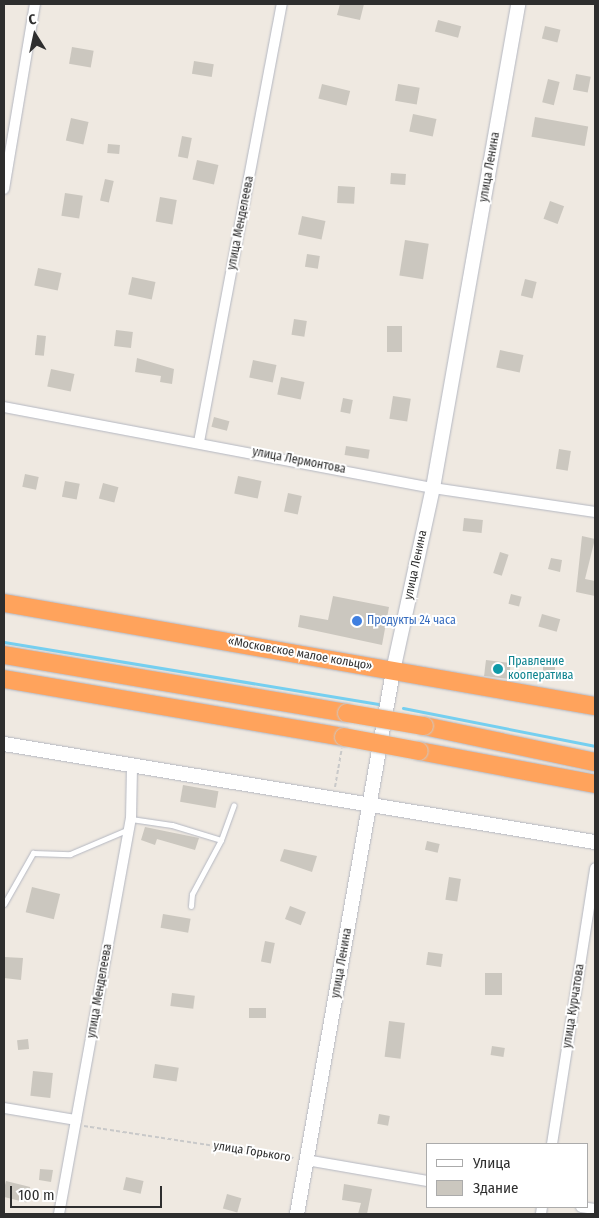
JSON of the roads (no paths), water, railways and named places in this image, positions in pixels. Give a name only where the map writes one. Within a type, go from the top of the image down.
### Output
[{"type":"highway","name":"«Московское малое кольцо»","points":[[4,603],[595,706]]},
{"type":"highway","points":[[4,655],[424,726],[595,762]]},
{"type":"highway","points":[[4,679],[344,737],[595,784]]},
{"type":"street","points":[[4,189],[35,4]]},
{"type":"street","name":"улица Менделеева","points":[[199,442],[282,4]]},
{"type":"street","name":"улица Ленина","points":[[297,1214],[393,671],[433,488],[518,4]]},
{"type":"street","name":"улица Лермонтова","points":[[4,407],[199,442],[433,488],[595,512]]},
{"type":"street","points":[[4,744],[132,768],[370,804],[595,842]]},
{"type":"street","name":"улица Менделеева","points":[[59,1214],[131,824],[132,768]]},
{"type":"street","name":"улица Курчатова","points":[[552,1143],[595,868]]},
{"type":"street","points":[[4,1108],[76,1122]]},
{"type":"street","name":"улица Горького","points":[[306,1160],[426,1181]]},
{"type":"lane","points":[[191,906],[192,894],[221,840],[234,805]]},
{"type":"lane","points":[[4,904],[33,854],[70,854],[131,824],[172,825],[221,840]]},
{"type":"waterway","points":[[4,642],[383,705]]},
{"type":"waterway","points":[[403,708],[595,746]]},
{"type":"place","name":"Продукты 24 часа","points":[[357,621]]},
{"type":"place","name":"Правление кооператива","points":[[498,669]]}]
